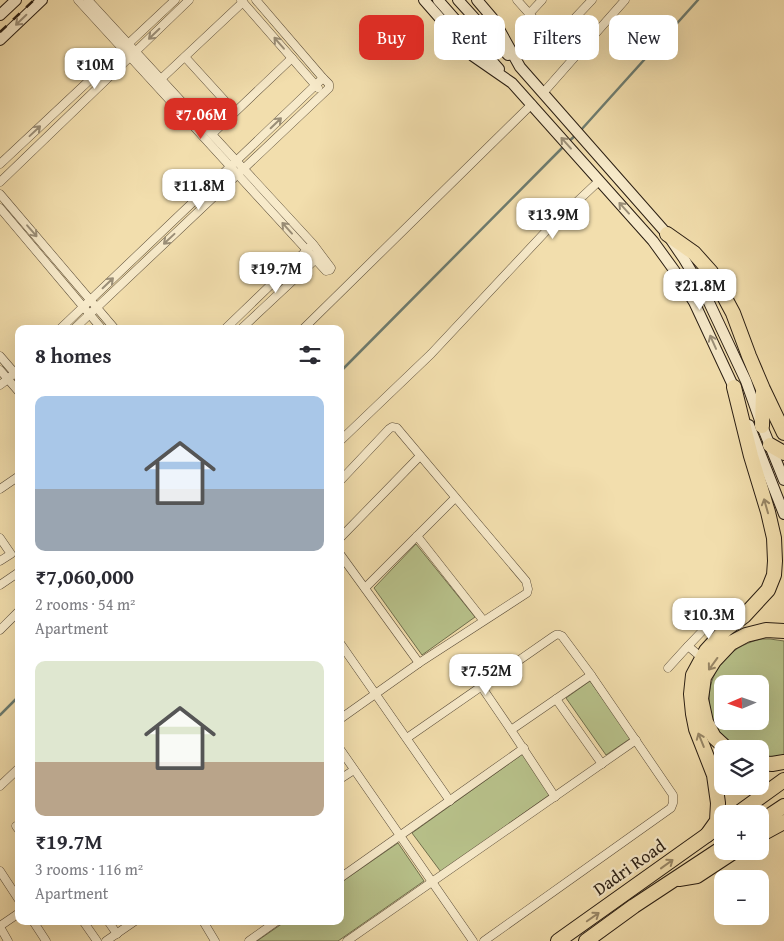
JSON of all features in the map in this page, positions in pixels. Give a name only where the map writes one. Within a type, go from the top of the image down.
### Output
[{"type":"highway","points":[[667,234],[694,253],[711,272],[733,313],[763,389],[784,433]]},
{"type":"highway","points":[[706,836],[717,821],[718,802],[714,775],[696,729],[693,714],[691,694],[693,675],[706,651],[726,629],[744,616],[768,590],[774,576],[775,561],[774,538],[768,512],[751,456],[734,387]]},
{"type":"highway","points":[[762,426],[763,389]]},
{"type":"highway","points":[[770,446],[784,453]]},
{"type":"highway","points":[[717,740],[706,722],[701,699],[704,677],[714,661],[731,643],[746,635],[766,630],[784,631]]},
{"type":"highway","points":[[769,764],[784,762]]},
{"type":"highway","points":[[749,805],[780,783]]},
{"type":"highway","points":[[769,816],[784,806]]},
{"type":"highway","points":[[769,830],[784,822]]},
{"type":"highway","name":"Dadri Road","points":[[558,941],[714,830]]},
{"type":"highway","name":"Dadri Road","points":[[586,941],[714,853]]},
{"type":"highway","points":[[675,879],[697,876],[721,860]]},
{"type":"main road","points":[[0,15],[16,0]]},
{"type":"main road","points":[[0,40],[42,0]]},
{"type":"main road","points":[[424,0],[473,56],[512,83]]},
{"type":"main road","points":[[438,0],[653,241],[674,270],[694,302],[734,387],[784,514]]},
{"type":"main road","points":[[458,0],[667,234],[684,259],[706,296],[746,381],[784,480]]},
{"type":"main road","points":[[477,0],[494,20],[520,68]]},
{"type":"street","points":[[78,0],[126,46]]},
{"type":"street","points":[[88,0],[133,54],[318,256],[245,325]]},
{"type":"street","points":[[0,164],[175,0]]},
{"type":"street","points":[[0,182],[189,0]]},
{"type":"street","points":[[78,325],[329,87],[329,84],[256,0]]},
{"type":"street","points":[[517,0],[551,38],[555,39],[592,0]]},
{"type":"street","points":[[529,14],[542,0]]},
{"type":"street","points":[[546,97],[625,0]]},
{"type":"street","points":[[161,79],[242,1],[323,93]]},
{"type":"street","points":[[133,54],[161,79],[212,134],[233,164]]},
{"type":"street","points":[[185,57],[235,112]]},
{"type":"street","points":[[212,134],[292,58]]},
{"type":"street","points":[[64,325],[323,78]]},
{"type":"street","points":[[68,100],[76,108]]},
{"type":"street","points":[[307,325],[535,108]]},
{"type":"street","points":[[19,147],[28,155]]},
{"type":"street","points":[[344,437],[431,354],[597,178]]},
{"type":"street","points":[[0,194],[113,325]]},
{"type":"street","points":[[0,208],[99,325]]},
{"type":"street","points":[[229,325],[309,247]]},
{"type":"street","points":[[0,356],[15,376]]},
{"type":"street","points":[[0,370],[8,379]]},
{"type":"street","points":[[0,385],[8,379],[15,379]]},
{"type":"street","points":[[344,477],[389,429],[392,427],[397,428],[528,585],[527,593],[419,663],[344,716]]},
{"type":"street","points":[[344,534],[420,456]]},
{"type":"street","points":[[0,489],[15,479]]},
{"type":"street","points":[[365,588],[455,498]]},
{"type":"street","points":[[417,536],[483,620]]},
{"type":"street","points":[[0,538],[11,554],[0,561]]},
{"type":"street","points":[[344,559],[419,663]]},
{"type":"street","points":[[0,585],[15,575]]},
{"type":"street","points":[[0,630],[15,615]]},
{"type":"street","points":[[668,668],[710,623]]},
{"type":"street","points":[[407,738],[557,634],[562,636],[591,675],[673,795],[671,808],[484,941]]},
{"type":"street","points":[[688,646],[702,658]]},
{"type":"street","points":[[344,649],[450,801]]},
{"type":"street","points":[[511,730],[591,675]]},
{"type":"street","points":[[481,686],[555,797]]},
{"type":"street","points":[[556,699],[602,764]]},
{"type":"street","points":[[347,941],[636,740]]},
{"type":"street","points":[[344,875],[524,748]]},
{"type":"street","points":[[344,755],[473,941]]},
{"type":"street","points":[[344,776],[354,770]]},
{"type":"street","points":[[0,786],[15,772]]},
{"type":"street","points":[[0,871],[15,894]]},
{"type":"street","points":[[8,941],[0,926],[15,916]]},
{"type":"street","points":[[36,925],[46,941]]},
{"type":"street","points":[[86,925],[97,941]]},
{"type":"street","points":[[110,925],[116,934]]},
{"type":"street","points":[[106,941],[129,925]]},
{"type":"street","points":[[205,925],[215,941]]},
{"type":"street","points":[[249,941],[271,925]]},
{"type":"green space","points":[[416,544],[475,617],[422,655],[374,588]]},
{"type":"green space","points":[[762,639],[784,641],[784,757],[769,758],[769,740],[727,740],[719,730],[769,730],[769,675],[715,675],[728,656],[743,645]]},
{"type":"green space","points":[[714,678],[714,721],[709,702]]},
{"type":"green space","points":[[590,681],[631,738],[606,755],[566,698]]},
{"type":"green space","points":[[524,753],[552,793],[441,872],[412,833]]},
{"type":"green space","points":[[398,843],[424,881],[338,941],[257,941],[280,925],[344,925],[344,880]]},
{"type":"waterway","points":[[581,130],[698,0]]},
{"type":"waterway","points":[[568,142],[577,134]]},
{"type":"waterway","points":[[344,368],[564,146]]},
{"type":"waterway","points":[[0,715],[15,700]]},
{"type":"railway","points":[[0,32],[34,0]]}]
